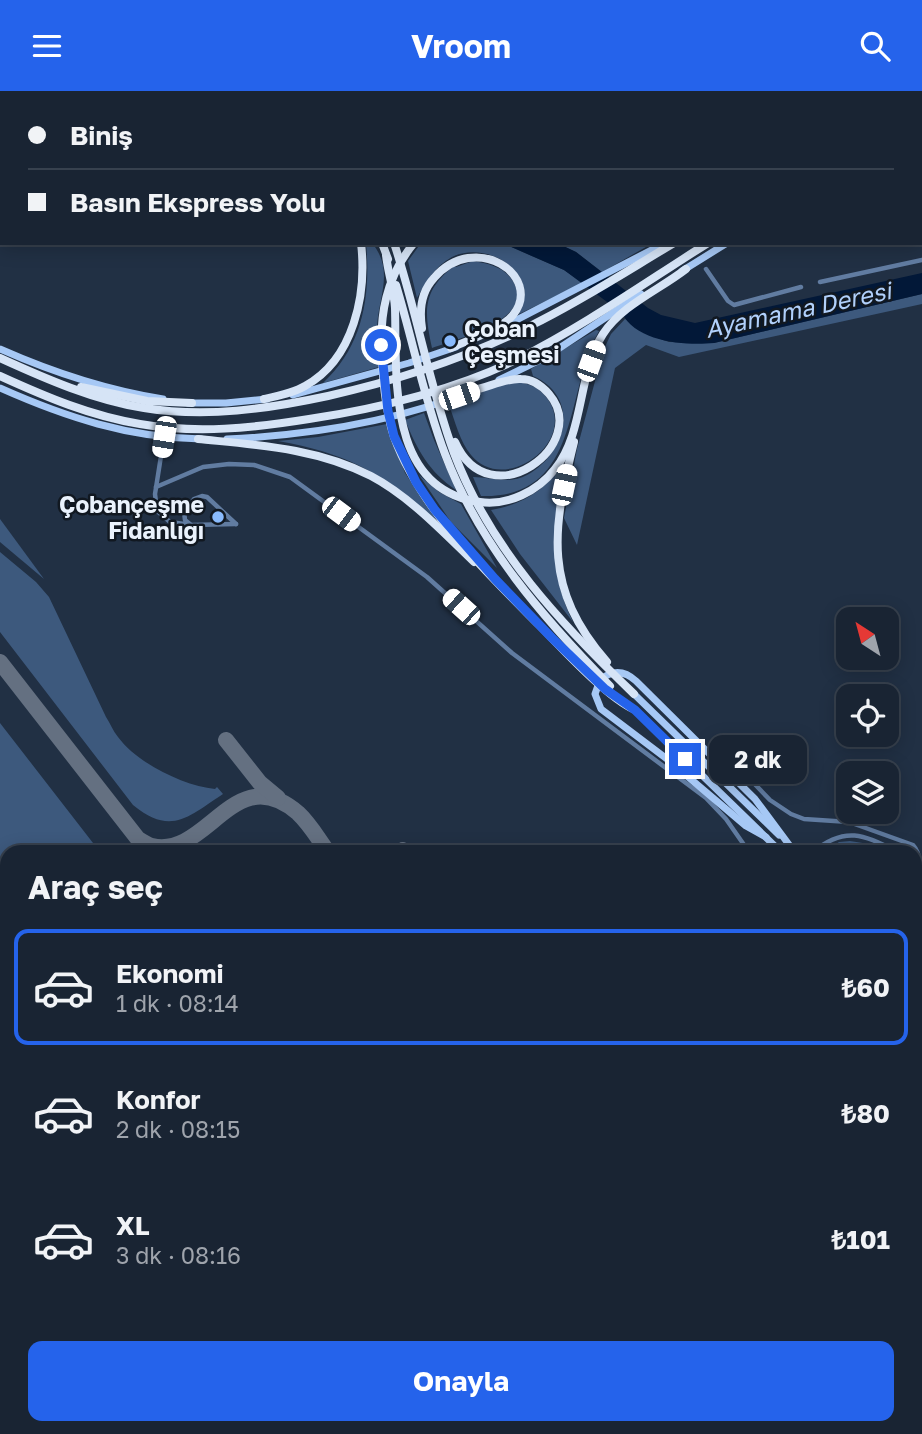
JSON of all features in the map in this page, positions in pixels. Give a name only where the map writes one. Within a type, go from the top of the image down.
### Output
[{"type":"highway","points":[[264,399],[292,392],[312,382],[330,365],[344,344],[359,309],[361,245]]},
{"type":"highway","points":[[383,245],[435,426],[446,457],[481,527],[537,608],[635,710]]},
{"type":"highway","points":[[395,245],[442,413],[461,468],[484,515],[507,552],[556,615],[634,694]]},
{"type":"highway","points":[[413,245],[397,267],[383,304],[382,365],[394,436],[425,496],[461,541],[575,661],[620,701],[635,710]]},
{"type":"highway","points":[[0,358],[51,381],[124,404],[202,413],[268,408],[361,388],[410,375],[454,359],[546,319],[671,245]]},
{"type":"highway","points":[[0,376],[91,413],[177,429],[251,427],[363,410],[407,400],[468,380],[518,359],[705,245]]},
{"type":"highway","points":[[386,255],[394,298],[395,378],[400,420],[406,437],[420,464],[446,491],[477,502],[497,503],[528,492],[553,472],[567,449],[596,347],[611,324],[622,313],[686,269]]},
{"type":"highway","points":[[424,352],[420,307],[425,292],[436,275],[450,263],[463,257],[483,258],[500,263],[518,283],[520,299],[514,314],[504,323],[451,348]]},
{"type":"highway","points":[[442,413],[463,456],[481,472],[516,474],[530,467],[545,454],[555,438],[560,418],[554,400],[542,387],[522,379],[511,379],[474,390]]},
{"type":"highway","points":[[51,381],[147,401],[192,403]]},
{"type":"highway","points":[[582,398],[559,508],[559,570],[565,595],[576,621],[634,694]]},
{"type":"highway","points":[[198,439],[312,453],[371,476],[396,492],[495,579]]},
{"type":"main road","points":[[0,349],[81,381],[156,398],[192,403],[264,399],[309,391],[451,348],[530,315],[661,245]]},
{"type":"main road","points":[[0,388],[50,410],[84,421],[123,431],[164,437],[239,438],[364,424],[401,415],[474,390],[546,357],[644,292],[724,245]]},
{"type":"main road","points":[[766,837],[746,827],[682,771],[601,709],[595,694],[600,680],[611,673],[626,674],[746,789],[789,845]]},
{"type":"main road","points":[[634,694],[789,845]]},
{"type":"main road","points":[[635,710],[774,845]]},
{"type":"street","points":[[820,282],[922,260]]},
{"type":"street","points":[[706,269],[728,301],[734,305],[801,287]]},
{"type":"street","points":[[164,437],[156,487],[157,511],[170,522],[191,525],[236,524],[207,497],[202,496],[194,499],[184,512],[185,520],[191,525]]},
{"type":"street","points":[[156,487],[203,467],[229,464],[254,465],[290,477],[427,577],[512,653],[706,798],[726,819],[744,845]]},
{"type":"street","points":[[726,745],[726,754],[782,809],[804,818],[859,824],[911,845]]},
{"type":"street","points":[[824,845],[838,837],[856,835],[872,838],[884,845]]},
{"type":"shaded area","points":[[366,245],[373,245],[379,253],[384,274],[377,328],[379,367],[323,383],[337,369],[356,336],[365,301]]},
{"type":"shaded area","points":[[420,245],[507,245],[564,270],[583,283],[519,314],[524,294],[520,278],[505,262],[495,257],[473,252],[452,257],[436,270],[417,298],[408,261]]},
{"type":"shaded area","points":[[561,245],[649,245],[602,272],[576,252]]},
{"type":"shaded area","points":[[473,261],[496,267],[506,273],[514,283],[517,296],[513,308],[490,326],[432,348],[427,312],[431,293],[454,266]]},
{"type":"shaded area","points":[[922,294],[922,304],[679,357],[646,345],[615,368],[577,545],[564,518],[577,449],[603,351],[611,334],[625,319],[652,336],[669,342],[714,343]]},
{"type":"shaded area","points":[[596,330],[599,331],[588,355],[565,437],[553,461],[537,480],[514,492],[481,496],[473,477],[506,480],[520,478],[541,465],[552,453],[563,425],[563,411],[558,397],[548,385],[533,376],[531,369]]},
{"type":"shaded area","points":[[518,382],[536,388],[549,401],[555,417],[553,433],[545,448],[517,467],[500,469],[485,466],[467,450],[449,405],[502,384]]},
{"type":"shaded area","points":[[424,413],[456,490],[438,476],[425,459],[405,420]]},
{"type":"shaded area","points":[[387,424],[405,473],[437,521],[382,478],[364,468],[326,452],[278,441],[318,437]]},
{"type":"shaded area","points":[[563,464],[554,544],[559,582],[573,622],[520,554],[491,510],[512,505],[532,495],[556,474]]},
{"type":"shaded area","points":[[419,475],[439,492],[461,504],[497,568],[451,522]]},
{"type":"shaded area","points":[[0,519],[44,579],[0,542]]},
{"type":"shaded area","points":[[0,552],[36,582],[49,597],[106,717],[126,747],[162,772],[203,787],[217,787],[223,794],[179,820],[158,820],[133,805],[0,632]]},
{"type":"shaded area","points":[[0,723],[95,845],[0,845]]},
{"type":"shaded area","points":[[850,841],[871,845],[834,845]]},
{"type":"water","name":"Ayamama Deresi","points":[[507,245],[561,245],[576,252],[648,308],[661,315],[695,323],[922,273],[922,294],[714,343],[690,344],[663,340],[638,330],[622,313],[564,270]]},
{"type":"taxiway","points":[[0,662],[138,839],[150,845]]},
{"type":"taxiway","points":[[226,740],[260,783],[278,798]]},
{"type":"taxiway","points":[[174,845],[189,839],[238,803],[256,797],[276,799],[298,813],[323,845]]},
{"type":"place","name":"Çoban Çeşmesi","points":[[450,341]]},
{"type":"place","name":"Çobançeşme Fidanlığı","points":[[218,517]]},
{"type":"route","points":[[381,345],[388,411],[394,436],[416,482],[435,510],[495,579],[552,638],[605,689],[635,710],[685,759]]}]
